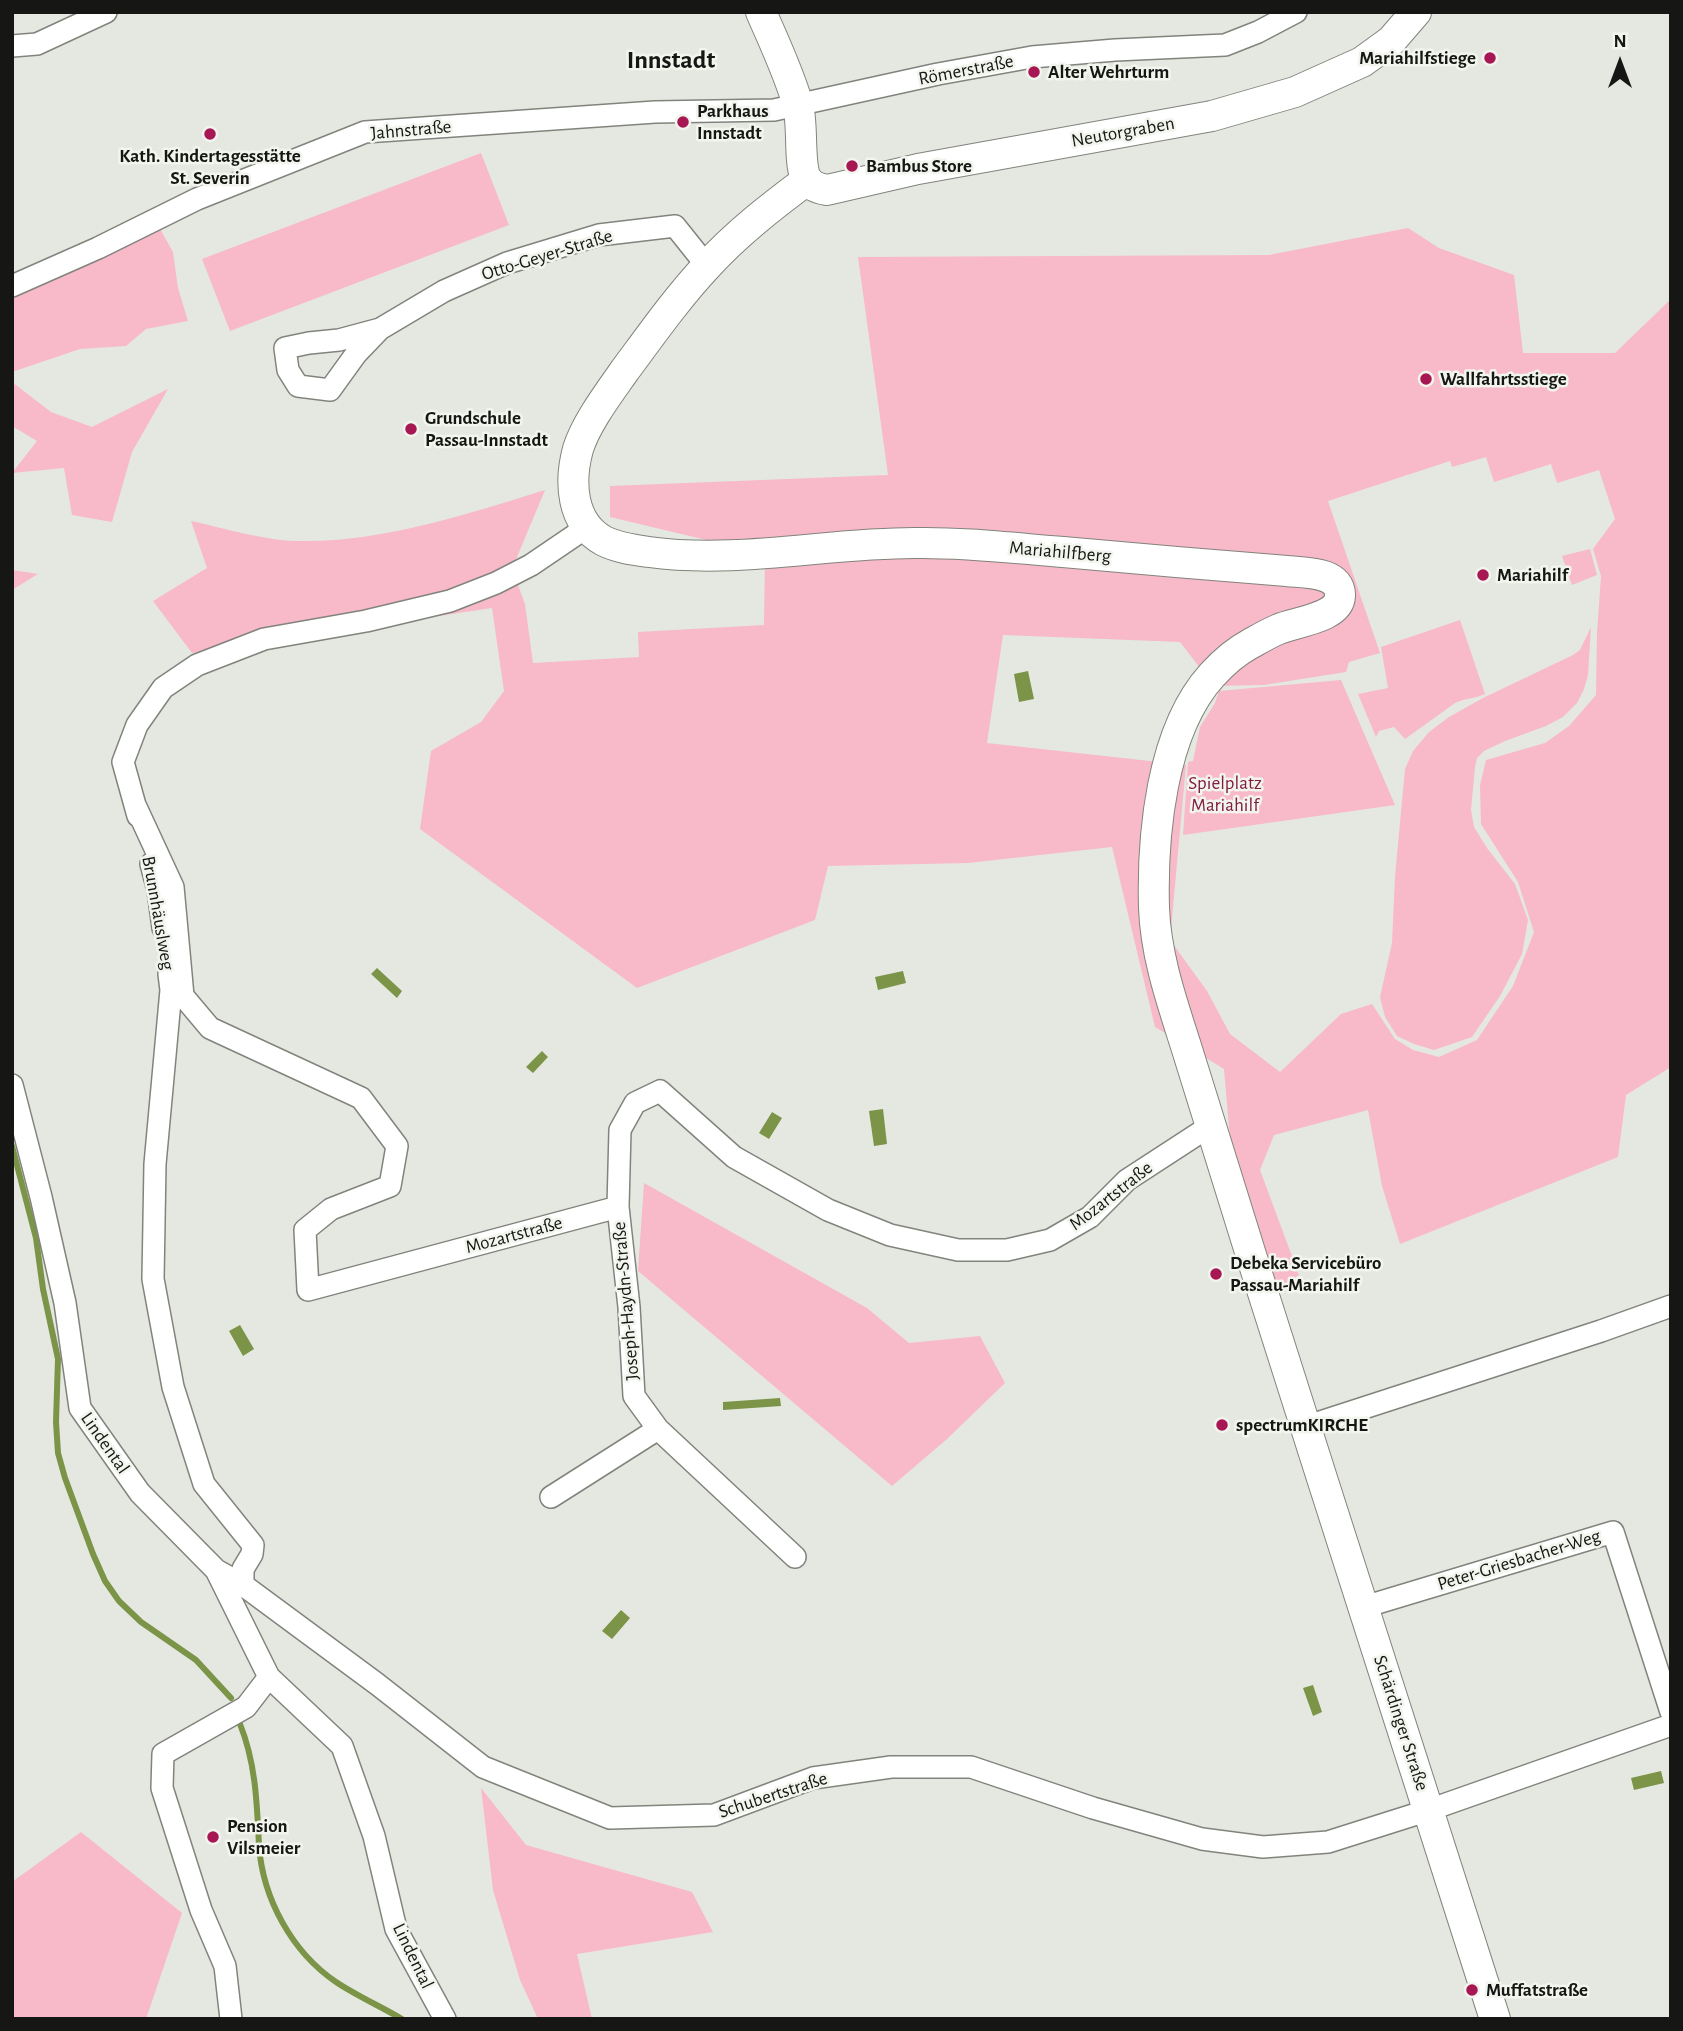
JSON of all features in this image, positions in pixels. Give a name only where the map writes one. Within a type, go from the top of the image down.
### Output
[{"type":"main road","points":[[587,527],[577,510],[573,494],[573,471],[579,447],[603,402],[648,338],[707,266],[807,180],[798,105],[761,12]]},
{"type":"main road","name":"Neutorgraben","points":[[807,180],[815,187],[827,190],[918,169],[1212,116],[1295,92],[1362,62],[1391,41],[1416,14]]},
{"type":"main road","name":"Mariahilfberg","points":[[587,527],[604,541],[627,548],[679,556],[736,555],[912,542],[1287,571],[1322,575],[1333,580],[1339,586],[1340,597],[1338,604],[1330,612],[1279,629],[1244,646],[1212,675],[1186,712],[1166,768],[1155,862],[1154,910],[1160,962],[1210,1126]]},
{"type":"main road","name":"Schärdinger Straße","points":[[1210,1126],[1495,2019]]},
{"type":"street","points":[[12,46],[37,44],[106,12]]},
{"type":"street","name":"Römerstraße","points":[[798,105],[938,74],[1032,57],[1225,45],[1258,32],[1296,12]]},
{"type":"street","name":"Jahnstraße","points":[[12,286],[98,248],[197,199],[365,132],[631,113],[774,110],[798,105]]},
{"type":"street","name":"Otto-Geyer-Straße","points":[[380,329],[444,291],[495,269],[599,235],[675,226],[707,266]]},
{"type":"street","name":"Brunnhäuslweg","points":[[243,1585],[243,1569],[252,1555],[253,1545],[204,1484],[173,1387],[153,1279],[155,1164],[171,990],[158,890],[123,762],[137,725],[163,688],[197,665],[264,639],[366,621],[450,601],[496,583],[531,565],[587,527]]},
{"type":"street","name":"Mozartstraße","points":[[135,805],[173,887],[183,996],[210,1028],[360,1098],[397,1146],[390,1186],[331,1209],[305,1230],[308,1290],[618,1207],[620,1130],[635,1103],[660,1091],[734,1157],[828,1210],[890,1235],[958,1250],[1007,1250],[1050,1240],[1090,1217],[1127,1180],[1210,1126]]},
{"type":"street","name":"Lindental","points":[[12,1085],[65,1303],[79,1408],[140,1493],[216,1570],[269,1676],[342,1746],[374,1836],[396,1929],[445,2019]]},
{"type":"street","name":"Joseph-Haydn-Straße","points":[[618,1207],[629,1307],[634,1396],[658,1429],[795,1557]]},
{"type":"street","points":[[1306,1427],[1671,1306]]},
{"type":"street","points":[[551,1497],[658,1429]]},
{"type":"street","name":"Peter-Griesbacher-Weg","points":[[1364,1607],[1613,1532],[1671,1712]]},
{"type":"street","name":"Schubertstraße","points":[[216,1570],[243,1585],[484,1767],[610,1818],[714,1815],[813,1778],[891,1767],[971,1767],[1093,1808],[1202,1839],[1263,1847],[1328,1842],[1429,1810]]},
{"type":"street","points":[[232,2019],[225,1966],[201,1910],[162,1788],[163,1754],[246,1707],[269,1676]]},
{"type":"street","points":[[1429,1810],[1671,1725]]},
{"type":"green space","points":[[481,153],[509,225],[230,331],[202,259]]},
{"type":"green space","points":[[159,227],[173,252],[178,288],[188,321],[146,329],[126,346],[80,349],[12,372],[12,298]]},
{"type":"green space","points":[[1408,228],[1439,248],[1514,275],[1523,353],[1615,353],[1671,299],[1671,1067],[1626,1095],[1618,1157],[1400,1244],[1382,1186],[1368,1110],[1274,1135],[1260,1170],[1299,1275],[1274,1291],[1230,1139],[1224,1069],[1155,1027],[1112,847],[968,863],[828,866],[815,920],[637,988],[420,829],[431,751],[481,722],[504,691],[492,608],[192,653],[153,601],[207,568],[191,521],[270,538],[296,541],[328,540],[422,526],[545,490],[512,569],[525,604],[533,663],[639,657],[638,632],[764,625],[765,554],[610,517],[610,486],[888,475],[858,257],[1269,255]],"holes":[[[1486,457],[1494,482],[1551,464],[1557,483],[1599,470],[1615,519],[1593,549],[1601,576],[1596,695],[1569,726],[1545,743],[1486,760],[1480,785],[1481,824],[1518,882],[1534,932],[1513,986],[1477,1040],[1439,1057],[1413,1050],[1395,1039],[1372,1004],[1341,1014],[1280,1072],[1230,1034],[1207,991],[1170,940],[1186,765],[987,743],[1003,635],[1180,642],[1214,686],[1264,685],[1346,672],[1349,662],[1380,653],[1328,501],[1450,461],[1452,467]]]},
{"type":"green space","points":[[12,382],[51,412],[92,427],[168,389],[132,452],[112,522],[72,515],[64,468],[12,473],[37,441],[12,426]]},
{"type":"green space","points":[[1590,549],[1597,575],[1572,585],[1562,556]]},
{"type":"green space","points":[[12,570],[38,574],[12,590]]},
{"type":"green space","points":[[1460,620],[1485,694],[1455,703],[1405,739],[1394,727],[1379,731],[1376,737],[1358,694],[1388,688],[1381,647]]},
{"type":"green space","points":[[1591,627],[1588,675],[1577,703],[1563,717],[1546,726],[1484,751],[1477,758],[1475,767],[1471,810],[1474,827],[1515,884],[1528,920],[1522,954],[1500,996],[1472,1037],[1434,1050],[1414,1044],[1397,1036],[1385,1017],[1380,997],[1392,943],[1405,769],[1413,751],[1429,732],[1483,698],[1573,655],[1580,650]]},
{"type":"green space","name":"Spielplatz Mariahilf","points":[[1341,680],[1395,805],[1183,835],[1188,762],[1193,761],[1200,727],[1219,691]]},
{"type":"green space","points":[[644,1183],[867,1308],[909,1343],[980,1336],[1005,1383],[947,1439],[892,1486],[638,1271]]},
{"type":"green space","points":[[481,1788],[526,1845],[692,1892],[713,1932],[577,1954],[592,2019],[538,2019],[520,1980],[493,1890]]},
{"type":"green space","points":[[81,1832],[182,1913],[146,2019],[12,2019],[12,1882]]},
{"type":"shaded area","points":[[1028,671],[1034,699],[1019,702],[1014,674]]},
{"type":"shaded area","points":[[377,968],[402,991],[397,998],[371,974]]},
{"type":"shaded area","points":[[903,971],[906,983],[878,990],[875,977]]},
{"type":"shaded area","points":[[542,1051],[548,1057],[533,1073],[526,1067]]},
{"type":"shaded area","points":[[883,1109],[887,1144],[874,1146],[869,1111]]},
{"type":"shaded area","points":[[772,1112],[782,1118],[769,1139],[759,1133]]},
{"type":"shaded area","points":[[240,1325],[254,1349],[243,1356],[229,1331]]},
{"type":"shaded area","points":[[780,1398],[781,1406],[723,1410],[723,1402]]},
{"type":"shaded area","points":[[621,1610],[630,1618],[612,1639],[602,1631]]},
{"type":"shaded area","points":[[1313,1685],[1322,1712],[1313,1716],[1303,1688]]},
{"type":"shaded area","points":[[1661,1771],[1664,1783],[1634,1790],[1631,1778]]},
{"type":"waterway","points":[[12,1146],[36,1238],[43,1289],[58,1359],[58,1453],[93,1554],[105,1581],[119,1601],[141,1622],[196,1660],[231,1698]]},
{"type":"waterway","points":[[240,1724],[253,1769],[262,1866],[282,1923],[293,1940],[320,1970],[344,1987],[402,2019]]},
{"type":"place","name":"Mariahilfstiege","points":[[1490,58]]},
{"type":"place","name":"Alter Wehrturm","points":[[1034,72]]},
{"type":"place","name":"Parkhaus Innstadt","points":[[683,122]]},
{"type":"place","name":"Kath. Kindertagesstätte St. Severin","points":[[210,134]]},
{"type":"place","name":"Bambus Store","points":[[852,166]]},
{"type":"place","name":"Wallfahrtsstiege","points":[[1426,379]]},
{"type":"place","name":"Grundschule Passau-Innstadt","points":[[411,429]]},
{"type":"place","name":"Mariahilf","points":[[1483,575]]},
{"type":"place","name":"Debeka Servicebüro Passau-Mariahilf","points":[[1216,1274]]},
{"type":"place","name":"spectrumKIRCHE","points":[[1222,1425]]},
{"type":"place","name":"Pension Vilsmeier","points":[[213,1837]]},
{"type":"place","name":"Muffatstraße","points":[[1472,1990]]},
{"type":"district","name":"Innstadt","points":[[671,60]]}]
